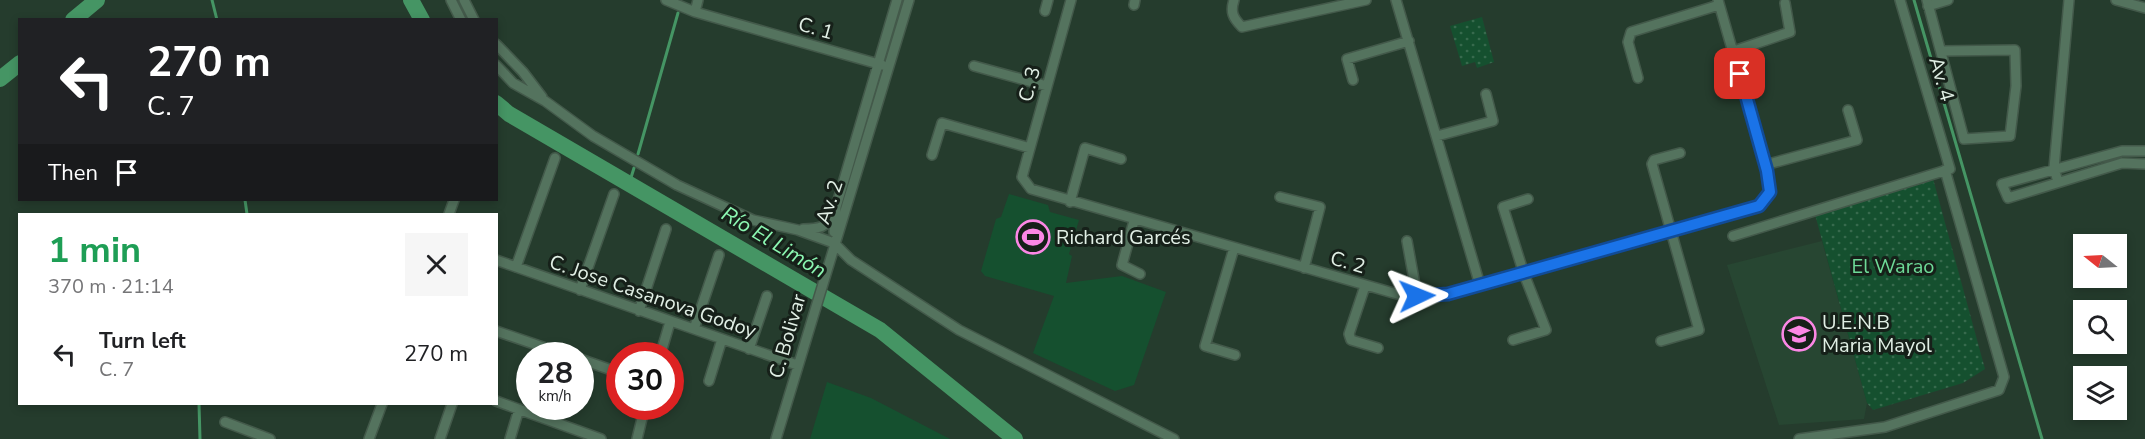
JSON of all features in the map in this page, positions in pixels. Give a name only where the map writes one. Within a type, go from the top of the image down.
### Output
[{"type":"street","points":[[451,0],[460,18]]},
{"type":"street","points":[[464,0],[473,18]]},
{"type":"street","name":"C. 1","points":[[666,0],[695,12],[888,67]]},
{"type":"street","points":[[695,12],[698,0]]},
{"type":"street","name":"Av. 2","points":[[834,243],[836,207],[897,0]]},
{"type":"street","name":"Av. 2","points":[[834,243],[848,207],[909,0]]},
{"type":"street","points":[[1045,11],[1048,0]]},
{"type":"street","name":"C. 3","points":[[1022,177],[1071,0]]},
{"type":"street","points":[[1234,0],[1231,9],[1234,18],[1242,27],[1366,0]]},
{"type":"street","points":[[1396,0],[1480,285]]},
{"type":"street","name":"Av. 4","points":[[1799,439],[1885,428],[1999,390],[2004,377],[1900,0]]},
{"type":"street","points":[[1928,3],[1948,0]]},
{"type":"street","points":[[2058,182],[2054,168],[2069,0]]},
{"type":"street","points":[[2116,0],[2145,8]]},
{"type":"street","points":[[1638,78],[1628,42],[1630,32],[1719,3],[1765,165],[1857,140],[1848,110]]},
{"type":"street","points":[[1734,51],[1790,32],[1785,3]]},
{"type":"street","name":"Av. 4","points":[[1928,3],[1964,139],[2010,136],[2016,86],[2015,50],[1941,51]]},
{"type":"street","points":[[1353,80],[1347,59],[1409,41]]},
{"type":"street","points":[[498,46],[524,72],[545,101]]},
{"type":"street","points":[[974,66],[1047,86]]},
{"type":"street","points":[[498,67],[513,83],[545,101],[593,136],[677,185],[753,220],[798,230],[834,243],[851,260],[959,330],[1174,439]]},
{"type":"street","points":[[1437,136],[1493,121],[1486,94]]},
{"type":"street","points":[[933,155],[942,123],[1030,148]]},
{"type":"street","points":[[1070,202],[1085,148],[1121,159]]},
{"type":"street","points":[[2145,151],[2122,151],[2002,184],[2008,198],[2122,163],[2145,164]]},
{"type":"street","points":[[1661,341],[1699,330],[1652,164],[1654,160],[1680,153]]},
{"type":"street","points":[[516,267],[555,158]]},
{"type":"street","name":"C. 2","points":[[1022,177],[1031,189],[1070,202],[1365,286],[1404,296],[1417,296],[1448,294],[1524,274],[1759,206],[1770,192],[1765,165]]},
{"type":"street","points":[[1733,236],[1947,170]]},
{"type":"street","points":[[580,290],[614,194]]},
{"type":"street","points":[[1280,197],[1320,207],[1304,268]]},
{"type":"street","points":[[1513,340],[1546,330],[1524,274],[1503,207],[1528,199]]},
{"type":"street","points":[[798,230],[820,229],[826,225],[836,207]]},
{"type":"street","points":[[1134,221],[1122,265],[1140,274]]},
{"type":"street","points":[[639,310],[666,229]]},
{"type":"street","points":[[1407,241],[1417,296]]},
{"type":"street","name":"C. Bolivar","points":[[776,439],[834,243]]},
{"type":"street","points":[[1234,248],[1205,346],[1235,355]]},
{"type":"street","points":[[694,329],[719,255]]},
{"type":"street","name":"C. Jose Casanova Godoy","points":[[498,261],[797,366]]},
{"type":"street","points":[[1365,286],[1349,334],[1351,340],[1378,348]]},
{"type":"street","points":[[749,349],[767,296]]},
{"type":"street","points":[[664,342],[670,322]]},
{"type":"street","points":[[498,332],[528,342]]},
{"type":"street","points":[[708,381],[722,339]]},
{"type":"street","points":[[498,402],[516,409]]},
{"type":"street","points":[[369,439],[382,405]]},
{"type":"street","points":[[440,439],[452,405]]},
{"type":"street","points":[[510,439],[516,420]]},
{"type":"street","points":[[547,420],[601,439]]},
{"type":"street","points":[[637,439],[642,420]]},
{"type":"street","points":[[225,422],[270,439]]},
{"type":"shaded area","name":"U.E.N.B Maria Mayol","points":[[1822,241],[1867,403],[1864,419],[1779,425],[1727,265]]},
{"type":"green space","points":[[1482,17],[1494,62],[1477,68],[1475,62],[1462,66],[1450,26]]},
{"type":"green space","name":"El Warao","points":[[1932,175],[1985,369],[1963,383],[1873,410],[1867,403],[1814,211]]},
{"type":"green space","points":[[1009,194],[1048,205],[1050,212],[1079,220],[1069,254],[1072,256],[1066,283],[1122,276],[1166,292],[1134,385],[1115,391],[1033,353],[1054,296],[985,276],[981,271],[996,219],[1001,217]]},
{"type":"green space","points":[[827,382],[871,398],[950,439],[810,439]]},
{"type":"waterway","name":"Río El Limón","points":[[75,18],[97,0]]},
{"type":"waterway","points":[[212,0],[216,18]]},
{"type":"waterway","name":"Río El Limón","points":[[411,0],[421,18]]},
{"type":"waterway","points":[[1914,0],[2042,439]]},
{"type":"waterway","points":[[638,154],[678,13]]},
{"type":"waterway","name":"Río El Limón","points":[[0,79],[18,65]]},
{"type":"waterway","name":"Río El Limón","points":[[498,105],[509,114],[880,330],[1015,439]]},
{"type":"waterway","points":[[629,184],[634,168]]},
{"type":"waterway","points":[[245,201],[247,213]]},
{"type":"waterway","points":[[199,405],[200,439]]},
{"type":"place","name":"Richard Garcés","points":[[1033,237]]},
{"type":"place","name":"U.E.N.B Maria Mayol","points":[[1799,334]]},
{"type":"route","points":[[1417,296],[1448,294],[1759,206],[1770,192],[1767,171],[1740,74]]}]
